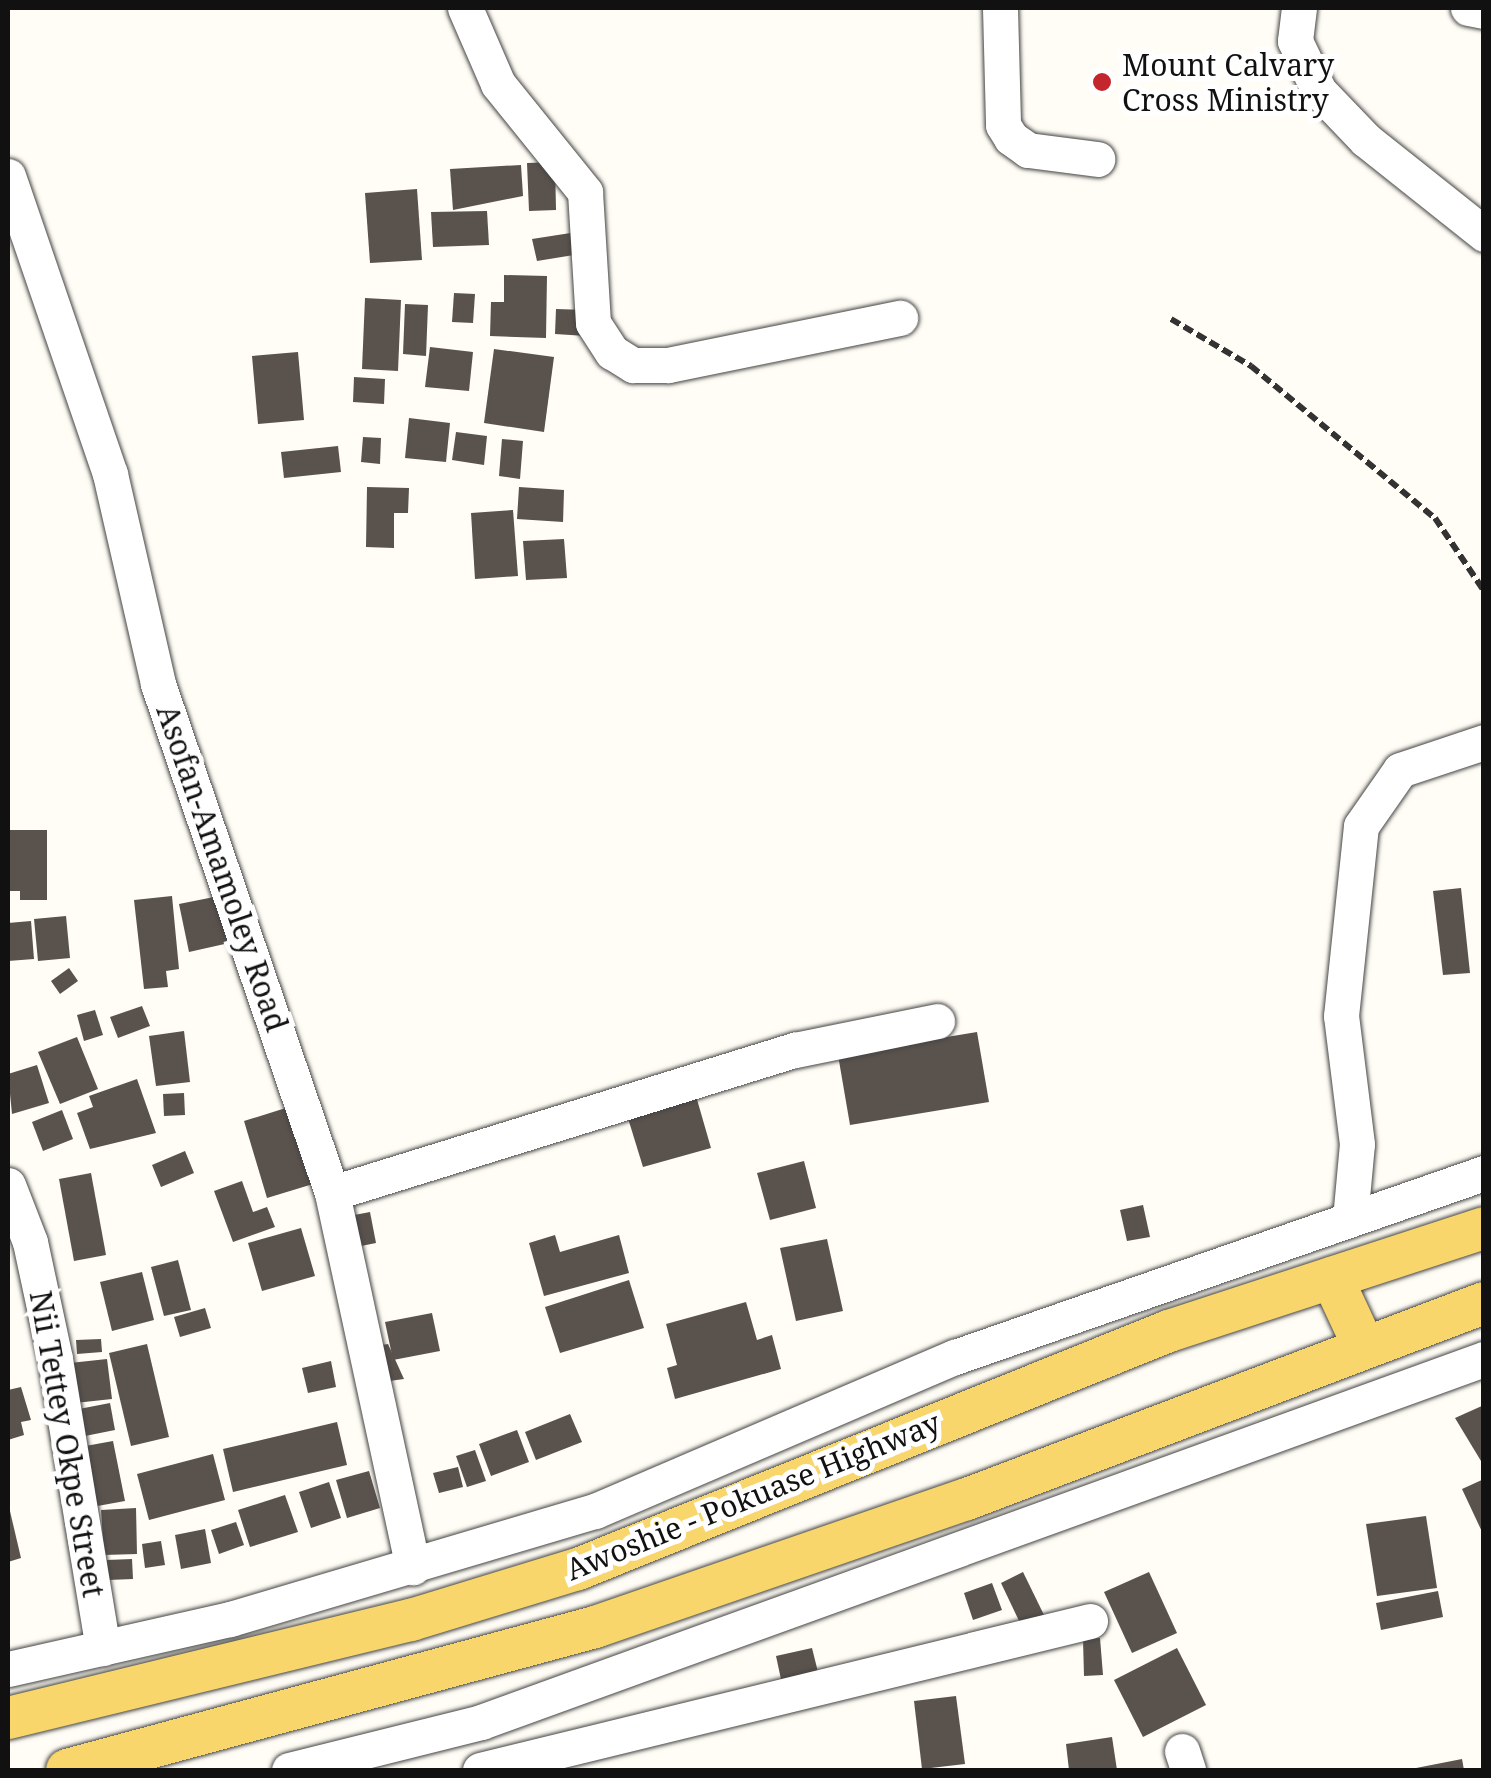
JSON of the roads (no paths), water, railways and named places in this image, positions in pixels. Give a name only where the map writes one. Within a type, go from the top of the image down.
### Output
[{"type":"main road","name":"Awoshie - Pokuase Highway","points":[[8,1718],[410,1620],[578,1570],[1169,1331],[1484,1228]]},
{"type":"main road","points":[[1332,1278],[1364,1347]]},
{"type":"main road","name":"Awoshie - Pokuase Highway","points":[[67,1770],[594,1626],[967,1500],[1484,1304]]},
{"type":"street","points":[[465,8],[498,84],[585,192],[594,323],[612,352],[634,365],[668,365],[900,318]]},
{"type":"street","points":[[1000,8],[1003,125],[1011,138],[1028,150],[1097,159]]},
{"type":"street","points":[[1299,8],[1294,41],[1319,91],[1366,140],[1484,234]]},
{"type":"street","points":[[1468,8],[1484,11]]},
{"type":"street","name":"Asofan-Amamoley Road","points":[[8,176],[110,474],[164,702],[332,1193],[413,1567]]},
{"type":"street","points":[[1350,1219],[1356,1144],[1342,1016],[1361,826],[1400,770],[1484,742]]},
{"type":"street","points":[[332,1193],[795,1050],[937,1021]]},
{"type":"street","points":[[8,1669],[413,1567],[595,1510],[955,1357],[1484,1172]]},
{"type":"street","name":"Nii Tettey Okpe Street","points":[[8,1184],[50,1340],[103,1648]]},
{"type":"street","points":[[289,1770],[481,1722],[1484,1359]]},
{"type":"street","points":[[481,1722],[478,1770],[1090,1621]]},
{"type":"place","name":"Mount Calvary Cross Ministry","points":[[1102,82]]}]
